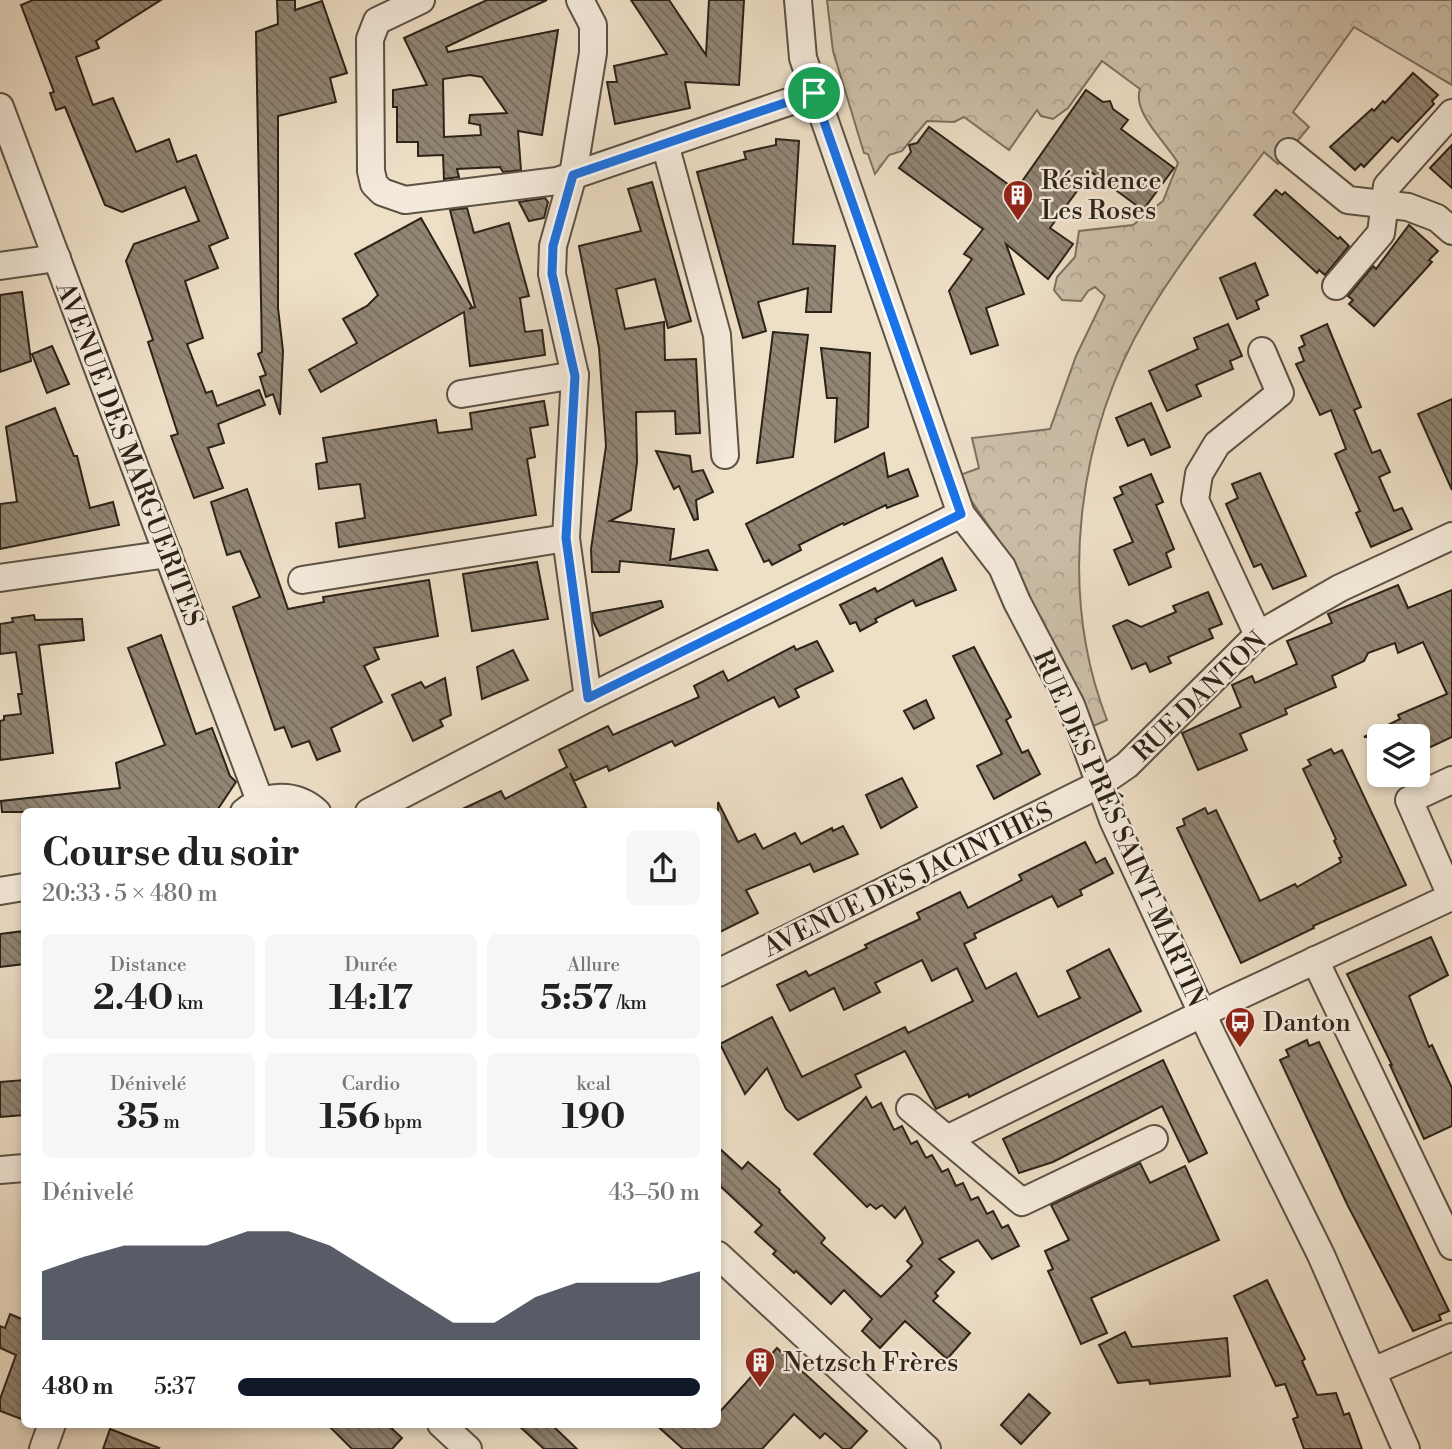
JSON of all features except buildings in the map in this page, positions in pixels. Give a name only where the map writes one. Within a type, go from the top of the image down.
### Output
[{"type":"street","points":[[421,0],[377,21],[370,39],[371,171],[374,184],[382,192],[405,200],[557,181],[814,93]]},
{"type":"street","points":[[580,0],[593,25],[593,53],[573,175],[553,246],[552,274],[575,376],[566,538],[588,698]]},
{"type":"street","name":"RUE DES PRÉS SAINT-MARTIN","points":[[798,0],[797,15],[803,58],[814,93],[961,514],[1002,567],[1017,602],[1071,705],[1098,785],[1373,1371],[1406,1449]]},
{"type":"street","name":"AVENUE DES MARGUERITES","points":[[0,107],[168,554],[252,807]]},
{"type":"street","points":[[1336,286],[1381,233],[1387,186],[1452,113]]},
{"type":"street","points":[[665,144],[717,335],[725,455]]},
{"type":"street","points":[[1289,152],[1348,200],[1418,210],[1437,218],[1452,230]]},
{"type":"street","points":[[0,266],[57,258]]},
{"type":"street","points":[[1258,635],[1195,500],[1199,474],[1216,444],[1280,393],[1262,351]]},
{"type":"street","points":[[461,394],[575,376]]},
{"type":"street","points":[[377,808],[588,698],[961,514]]},
{"type":"street","name":"RUE DANTON","points":[[1098,785],[1127,765],[1258,635],[1340,588],[1452,536]]},
{"type":"street","points":[[302,580],[566,538]]},
{"type":"street","points":[[0,578],[168,554]]},
{"type":"street","points":[[947,1139],[1203,1013],[1452,897],[1409,800],[1452,780]]},
{"type":"street","name":"AVENUE DES JACINTHES","points":[[721,972],[1098,785]]},
{"type":"street","points":[[252,807],[277,797],[294,799],[310,808]]},
{"type":"street","points":[[0,891],[21,888]]},
{"type":"street","points":[[1315,960],[1452,1246]]},
{"type":"street","points":[[910,1108],[1022,1202],[1154,1139]]},
{"type":"street","points":[[0,1170],[21,1168]]},
{"type":"street","points":[[721,1258],[927,1449]]},
{"type":"street","points":[[1373,1371],[1452,1337]]},
{"type":"street","points":[[43,1449],[51,1428]]},
{"type":"street","points":[[445,1428],[468,1449]]},
{"type":"green space","points":[[827,0],[1452,0],[1452,85],[1354,27],[1293,112],[1309,127],[1278,164],[1264,152],[1174,274],[1147,316],[1123,362],[1104,411],[1090,462],[1082,514],[1079,567],[1082,619],[1091,670],[1107,720],[1091,727],[1002,545],[970,499],[960,475],[979,468],[972,438],[1050,429],[1076,356],[1105,296],[1095,287],[1088,291],[1081,301],[1062,300],[1054,290],[1057,277],[1075,257],[1079,231],[1133,225],[1163,201],[1178,163],[1145,117],[1139,98],[1140,89],[1102,61],[1068,108],[1053,119],[1041,116],[1037,110],[1009,150],[964,117],[954,122],[927,121],[902,151],[889,155],[875,174],[868,154],[864,153],[833,51]]},
{"type":"place","name":"Résidence Les Roses","points":[[1018,222]]},
{"type":"place","name":"Danton","points":[[1240,1049]]},
{"type":"place","name":"Netzsch Frères","points":[[760,1389]]},
{"type":"route","points":[[814,93],[961,514],[588,698],[566,538],[575,376],[552,274],[553,246],[573,175],[814,93]]}]
